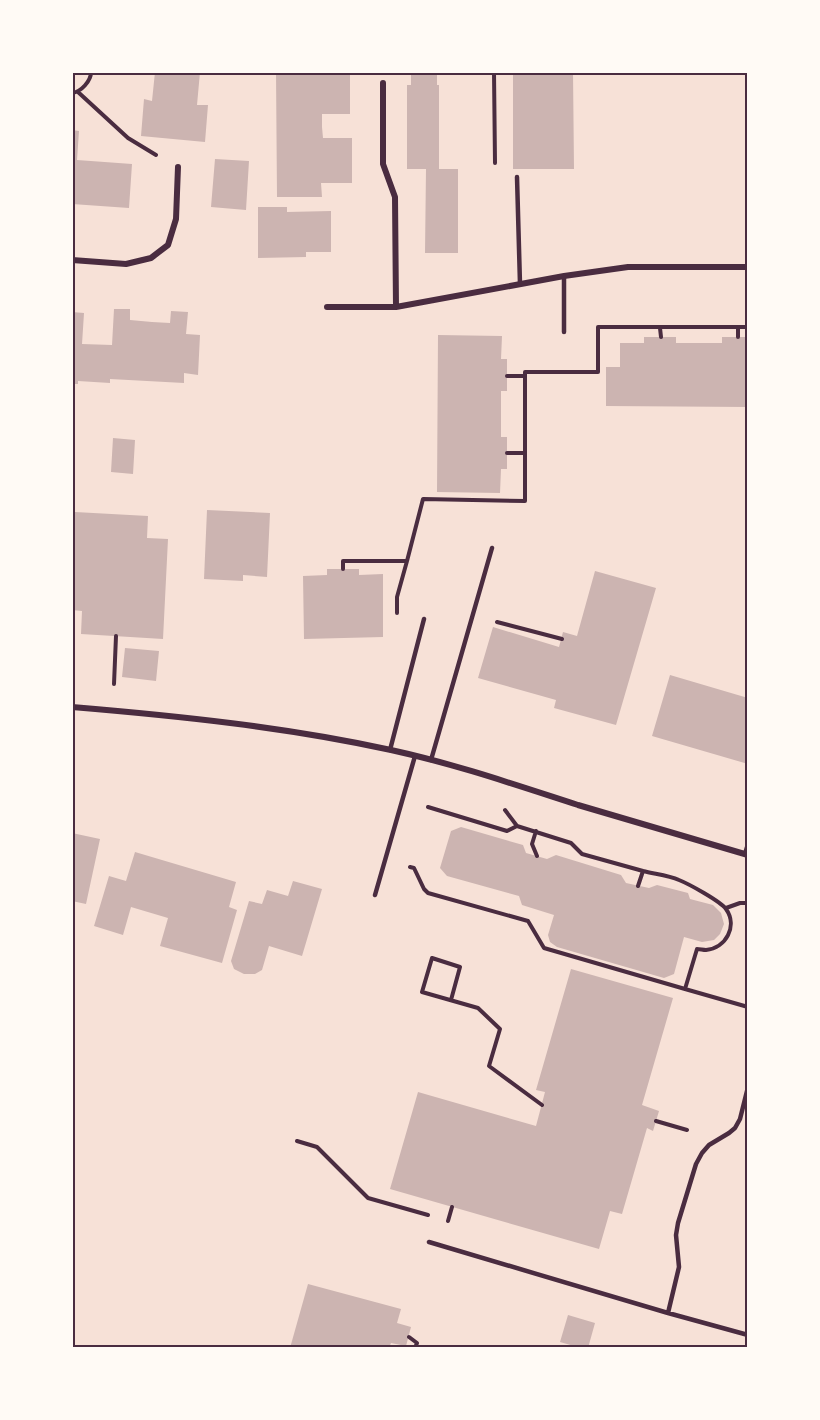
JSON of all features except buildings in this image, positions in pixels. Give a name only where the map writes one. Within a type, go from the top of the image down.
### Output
[{"type":"street","points":[[384,83],[384,164],[395,197],[396,307]]},
{"type":"street","points":[[72,260],[126,264],[151,258],[168,245],[176,219],[178,167]]},
{"type":"street","points":[[327,307],[396,307],[564,276],[628,267],[748,267]]},
{"type":"street","points":[[72,708],[192,717],[307,734],[390,750],[431,760],[747,855]]},
{"type":"lane","points":[[518,177],[520,284]]},
{"type":"lane","points":[[564,276],[564,332]]},
{"type":"lane","points":[[431,760],[492,548]]},
{"type":"lane","points":[[390,750],[424,619]]},
{"type":"lane","points":[[375,895],[415,756]]},
{"type":"lane","points":[[747,855],[748,844]]},
{"type":"lane","points":[[668,1313],[679,1268],[676,1235],[678,1222],[696,1164],[710,1145],[735,1128],[740,1119],[748,1087]]},
{"type":"lane","points":[[429,1242],[748,1335]]},
{"type":"path","points":[[72,93],[78,92],[91,77],[91,72]]},
{"type":"path","points":[[494,72],[495,174],[518,177]]},
{"type":"path","points":[[78,92],[128,138],[178,167]]},
{"type":"path","points":[[397,597],[423,499],[525,501],[525,372],[598,372],[598,327],[748,327]]},
{"type":"path","points":[[738,327],[738,337]]},
{"type":"path","points":[[660,328],[661,337]]},
{"type":"path","points":[[507,376],[525,376]]},
{"type":"path","points":[[507,453],[525,453]]},
{"type":"path","points":[[343,569],[343,561],[407,561]]},
{"type":"path","points":[[473,615],[562,639]]},
{"type":"path","points":[[113,711],[116,636]]},
{"type":"path","points":[[401,799],[507,831],[518,826],[537,831],[571,843],[582,854],[678,879],[716,901],[726,908],[730,918],[730,930],[726,940],[717,946],[706,950],[697,949],[685,989]]},
{"type":"path","points":[[537,831],[532,844],[537,856]]},
{"type":"path","points":[[638,886],[643,871]]},
{"type":"path","points":[[424,889],[428,893],[528,921],[544,948],[748,1007]]},
{"type":"path","points":[[726,908],[748,903]]},
{"type":"path","points":[[451,1000],[460,967],[432,958],[422,992],[478,1008],[500,1029],[489,1066],[542,1106]]},
{"type":"path","points":[[297,1141],[317,1147],[368,1198],[425,1214]]},
{"type":"path","points":[[409,1337],[417,1343],[415,1348]]}]
